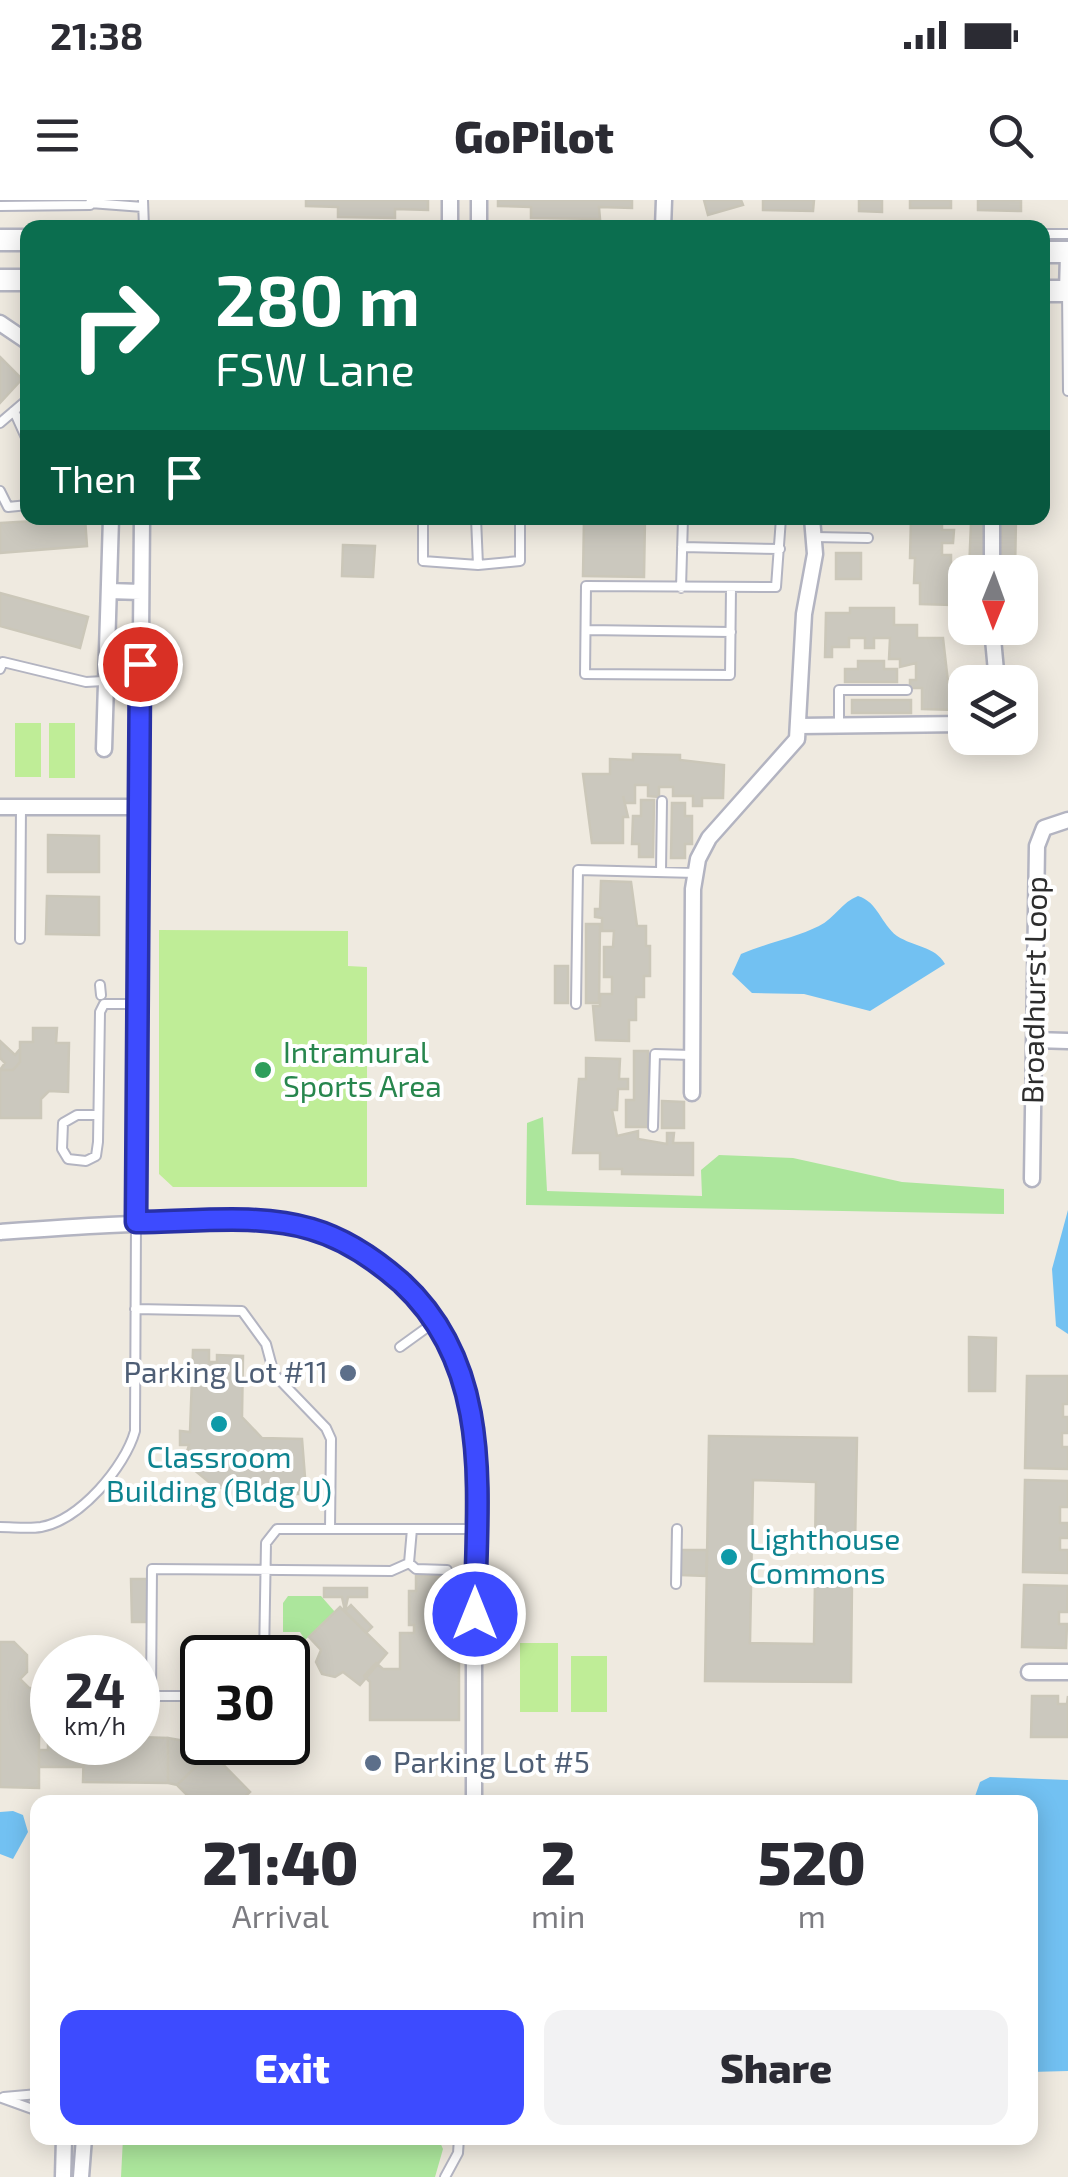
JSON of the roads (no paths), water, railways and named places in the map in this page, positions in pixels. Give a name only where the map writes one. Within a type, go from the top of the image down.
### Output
[{"type":"street","points":[[1067,291],[1068,254]]},
{"type":"street","points":[[104,749],[103,681],[111,525]]},
{"type":"street","points":[[136,1222],[142,525]]},
{"type":"street","points":[[692,1093],[696,872],[709,838],[797,740],[813,525]]},
{"type":"street","points":[[992,525],[992,555]]},
{"type":"street","points":[[109,591],[141,592]]},
{"type":"street","points":[[799,726],[948,724]]},
{"type":"street","points":[[0,808],[139,807]]},
{"type":"street","name":"Broadhurst Loop","points":[[1032,1179],[1037,846],[1044,828],[1068,820]]},
{"type":"street","points":[[1035,1040],[1068,1041]]},
{"type":"street","points":[[0,1232],[136,1222],[259,1221],[313,1229],[386,1269],[436,1322],[459,1363],[471,1398],[476,1441],[474,1795]]},
{"type":"street","points":[[1029,1672],[1068,1672]]},
{"type":"street","points":[[63,2177],[64,2145]]},
{"type":"street","points":[[81,2177],[83,2145]]},
{"type":"lane","points":[[5,204],[143,204]]},
{"type":"lane","points":[[1067,291],[1068,390]]},
{"type":"lane","points":[[0,423],[20,406]]},
{"type":"lane","points":[[14,411],[20,424]]},
{"type":"lane","points":[[0,490],[8,507],[20,506]]},
{"type":"lane","points":[[423,525],[424,560],[478,565],[520,562],[520,525]]},
{"type":"lane","points":[[476,525],[478,565]]},
{"type":"lane","points":[[681,588],[683,525]]},
{"type":"lane","points":[[731,588],[730,675],[585,674],[586,586],[776,587],[781,525]]},
{"type":"lane","points":[[814,537],[868,538]]},
{"type":"lane","points":[[682,547],[780,549]]},
{"type":"lane","points":[[586,630],[730,632]]},
{"type":"lane","points":[[0,669],[3,662],[86,682],[103,681]]},
{"type":"lane","points":[[839,726],[839,690],[907,690]]},
{"type":"lane","points":[[661,871],[662,802]]},
{"type":"lane","points":[[20,938],[21,807]]},
{"type":"lane","points":[[576,1004],[578,870],[696,872]]},
{"type":"lane","points":[[98,1115],[77,1115],[63,1123],[62,1149],[68,1159],[86,1162],[96,1156],[98,1115],[100,1012],[104,1004],[138,1004]]},
{"type":"lane","points":[[654,1127],[655,1054],[692,1055]]},
{"type":"lane","points":[[0,1527],[40,1527],[56,1522],[82,1503],[130,1450],[135,1431],[136,1222]]},
{"type":"lane","points":[[136,1309],[242,1311],[266,1344],[274,1374],[326,1428],[331,1439],[330,1529]]},
{"type":"lane","points":[[400,1347],[436,1322]]},
{"type":"lane","points":[[265,1635],[266,1543],[277,1529],[476,1529]]},
{"type":"lane","points":[[409,1563],[412,1529]]},
{"type":"lane","points":[[676,1584],[678,1529]]},
{"type":"lane","points":[[180,1696],[151,1696],[152,1568],[391,1571],[409,1563]]},
{"type":"lane","points":[[409,1563],[416,1568],[447,1570]]},
{"type":"lane","points":[[1,2098],[30,2095]]},
{"type":"lane","points":[[1,2098],[30,2108]]},
{"type":"lane","points":[[445,2177],[459,2145]]},
{"type":"water","points":[[858,896],[870,903],[897,936],[930,950],[945,964],[870,1011],[804,994],[752,993],[732,974],[741,954],[819,926]]},
{"type":"water","points":[[1068,1210],[1068,1334],[1056,1326],[1052,1269]]},
{"type":"water","points":[[990,1777],[1068,1780],[1068,2071],[1038,2072],[1038,1795],[975,1795],[980,1782]]},
{"type":"water","points":[[0,1812],[23,1815],[28,1832],[13,1859],[0,1854]]},
{"type":"place","name":"Intramural Sports Area","points":[[263,1070]]},
{"type":"place","name":"Parking Lot #11","points":[[348,1373]]},
{"type":"place","name":"Classroom Building (Bldg U)","points":[[219,1424]]},
{"type":"place","name":"Lighthouse Commons","points":[[729,1557]]},
{"type":"place","name":"Parking Lot #5","points":[[373,1763]]}]
